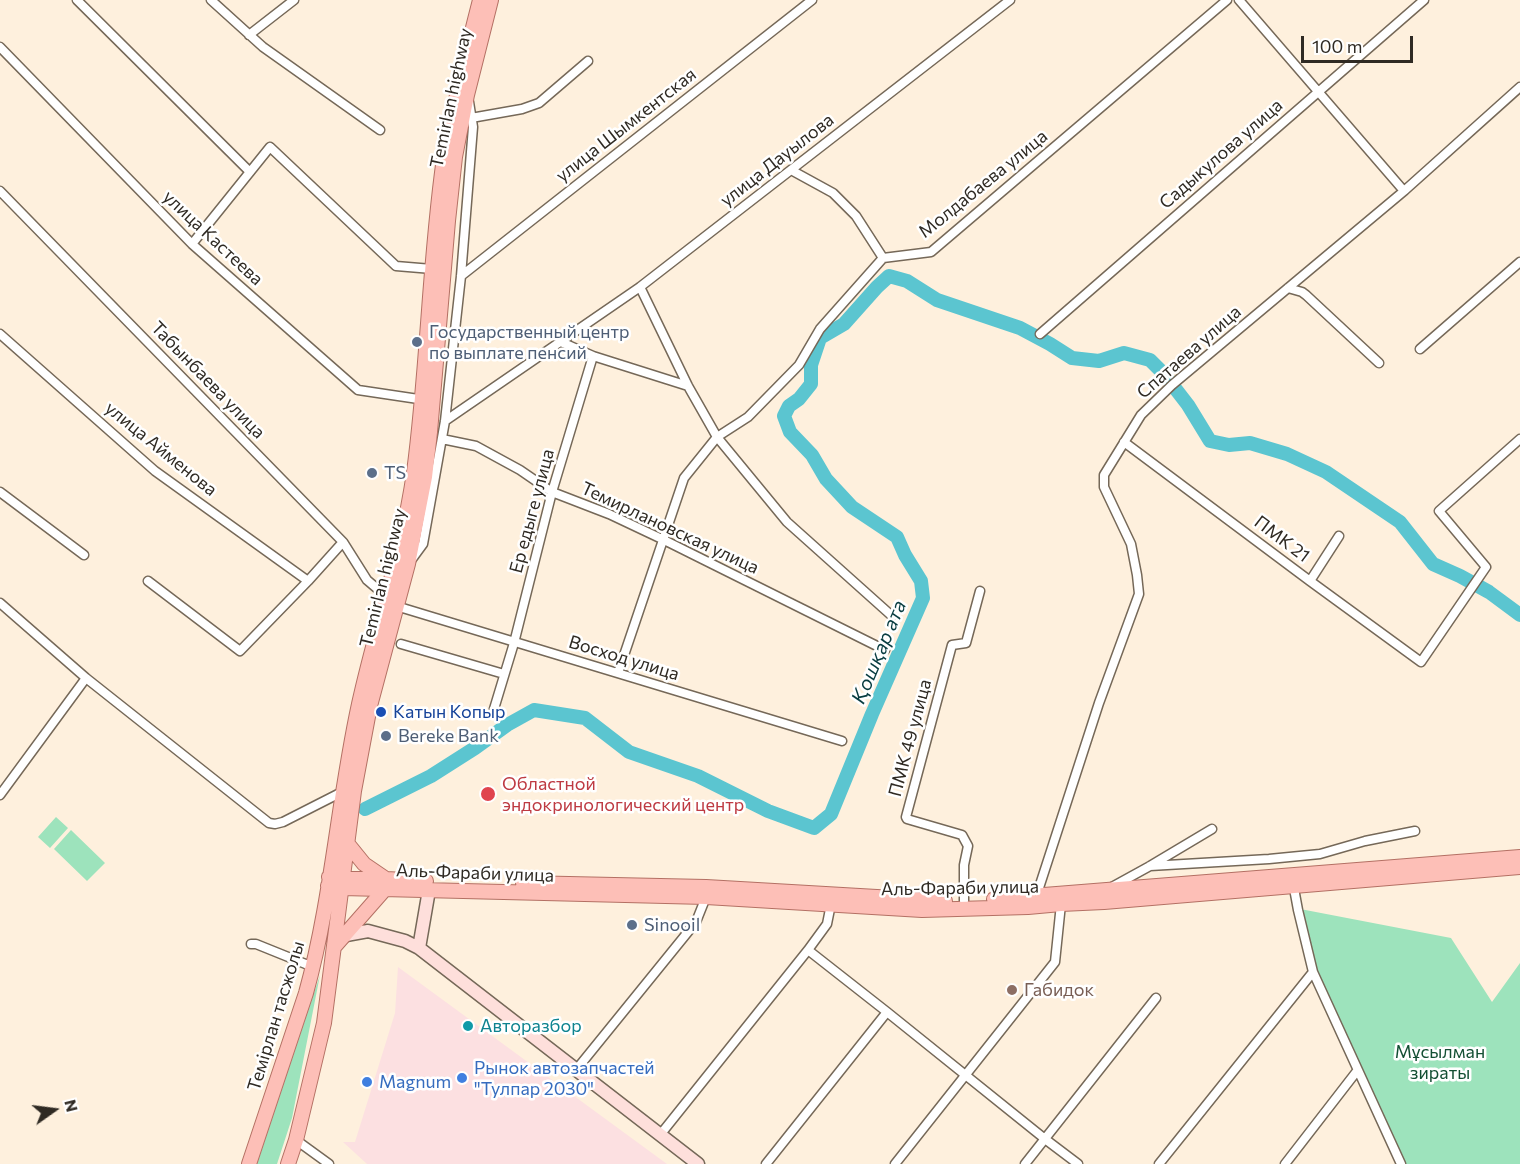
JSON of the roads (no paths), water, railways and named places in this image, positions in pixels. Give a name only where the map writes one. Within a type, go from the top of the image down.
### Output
[{"type":"main road","name":"Temirlan highway","points":[[335,882],[342,792],[359,704],[392,602],[408,564],[425,477],[432,269],[436,220],[444,155],[480,0]]},
{"type":"main road","name":"Temirlan highway","points":[[335,882],[347,843],[354,790],[392,602],[427,400],[455,157],[467,95],[491,0]]},
{"type":"main road","points":[[335,946],[386,884],[364,864],[347,843]]},
{"type":"main road","name":"Аль-Фараби улица","points":[[386,884],[428,881],[706,887],[922,901],[1061,904],[1104,902],[1520,857]]},
{"type":"main road","name":"Аль-Фараби улица","points":[[335,882],[386,884],[429,890],[706,897],[922,910],[1036,902],[1105,891],[1293,882],[1520,867]]},
{"type":"main road","name":"Темірлан тасжолы","points":[[288,1164],[323,1028],[335,946],[335,882]]},
{"type":"main road","name":"Темірлан тасжолы","points":[[249,1164],[297,1021],[335,882]]},
{"type":"main road","points":[[419,948],[429,890]]},
{"type":"main road","points":[[346,935],[368,932],[405,941],[419,948],[698,1164]]},
{"type":"main road","points":[[297,1021],[314,1016],[323,1028]]},
{"type":"street","points":[[77,0],[250,172]]},
{"type":"street","points":[[210,0],[263,47],[380,130]]},
{"type":"street","points":[[249,35],[294,0]]},
{"type":"street","name":"улица Шымкентская","points":[[461,276],[812,0]]},
{"type":"street","name":"улица Дауылова","points":[[445,422],[640,287],[1010,0]]},
{"type":"street","name":"Молдабаева улица","points":[[883,258],[931,252],[1227,0]]},
{"type":"street","points":[[1239,0],[1404,191]]},
{"type":"street","name":"Садыкулова улица","points":[[1040,334],[1424,0]]},
{"type":"street","name":"улица Кастеева","points":[[0,47],[192,244],[358,390],[427,400]]},
{"type":"street","points":[[471,118],[522,109],[539,103],[588,61]]},
{"type":"street","name":"Спатаева улица","points":[[1036,902],[1099,703],[1139,594],[1131,543],[1104,487],[1104,475],[1141,415],[1172,385],[1404,191],[1520,87]]},
{"type":"street","points":[[408,564],[423,544],[445,422],[461,276],[473,127],[467,95]]},
{"type":"street","points":[[192,244],[270,147],[396,266],[432,269]]},
{"type":"street","points":[[618,673],[684,478],[717,437],[748,417],[799,365],[820,329],[883,258],[856,216],[833,193],[791,170]]},
{"type":"street","name":"Табынбаева улица","points":[[0,190],[343,542],[367,580],[392,602]]},
{"type":"street","points":[[1420,349],[1520,262]]},
{"type":"street","points":[[640,287],[688,386],[717,437],[788,522],[892,616]]},
{"type":"street","points":[[1288,288],[1306,295],[1379,363]]},
{"type":"street","name":"улица Айменова","points":[[0,334],[155,471],[308,581]]},
{"type":"street","points":[[561,342],[593,356],[688,386]]},
{"type":"street","name":"Ер едыге улица","points":[[494,709],[514,643],[552,492],[593,356]]},
{"type":"street","name":"Темирлановская улица","points":[[442,439],[476,446],[520,470],[552,492],[609,514],[664,540],[885,650]]},
{"type":"street","name":"ПМК 21","points":[[1124,442],[1421,662],[1486,567],[1439,511],[1520,439]]},
{"type":"street","points":[[0,492],[84,555]]},
{"type":"street","points":[[1310,581],[1339,536]]},
{"type":"street","points":[[148,581],[240,651],[343,542]]},
{"type":"street","name":"ПМК 49 улица","points":[[964,901],[964,865],[968,846],[962,835],[906,817],[952,645],[966,643],[980,591]]},
{"type":"street","name":"Восход улица","points":[[392,602],[514,643],[842,741]]},
{"type":"street","points":[[0,603],[86,678],[269,823],[284,822],[342,792]]},
{"type":"street","points":[[401,644],[504,674]]},
{"type":"street","points":[[0,795],[86,678]]},
{"type":"street","points":[[1105,891],[1212,828]]},
{"type":"street","points":[[1150,866],[1269,860],[1320,854],[1365,841],[1414,831]]},
{"type":"street","points":[[1293,882],[1313,972],[1401,1164]]},
{"type":"street","points":[[576,1070],[696,922],[706,897]]},
{"type":"street","points":[[660,1135],[808,950],[827,924],[831,904]]},
{"type":"street","points":[[895,1164],[1054,962],[1061,904]]},
{"type":"street","points":[[251,944],[313,967]]},
{"type":"street","points":[[808,950],[1078,1164]]},
{"type":"street","points":[[1159,1164],[1313,972]]},
{"type":"street","points":[[1025,1164],[1156,998]]},
{"type":"street","points":[[766,1164],[887,1012]]},
{"type":"street","points":[[1285,1164],[1357,1071]]},
{"type":"street","points":[[296,1140],[329,1164]]},
{"type":"waterway","name":"Қошқар ата","points":[[365,809],[431,776],[507,725],[534,710],[585,718],[629,752],[698,776],[768,811],[814,828],[831,814],[923,598],[921,581],[897,537],[852,507],[826,479],[812,455],[790,432],[784,416],[789,406],[799,399],[811,384],[811,365],[820,338],[844,324],[889,276],[907,281],[937,300],[1020,328],[1072,358],[1099,361],[1124,353],[1150,360],[1188,405],[1210,441],[1229,445],[1250,443],[1287,454],[1326,472],[1400,522],[1433,564],[1489,592],[1520,615]]},
{"type":"place","name":"Государственный центр по выплате пенсий","points":[[417,342]]},
{"type":"place","name":"TS","points":[[372,473]]},
{"type":"place","name":"Катын Копыр","points":[[381,712]]},
{"type":"place","name":"Bereke Bank","points":[[386,736]]},
{"type":"place","name":"Областной эндокринологический центр","points":[[488,794]]},
{"type":"place","name":"Sinooil","points":[[632,925]]},
{"type":"place","name":"Габидок","points":[[1012,990]]},
{"type":"place","name":"Авторазбор","points":[[468,1026]]},
{"type":"place","name":"Рынок автозапчастей \"Тулпар 2030\"","points":[[462,1078]]},
{"type":"place","name":"Magnum","points":[[367,1082]]},
{"type":"park label","name":"Мұсылман зираты","points":[[1440,1062]]}]
